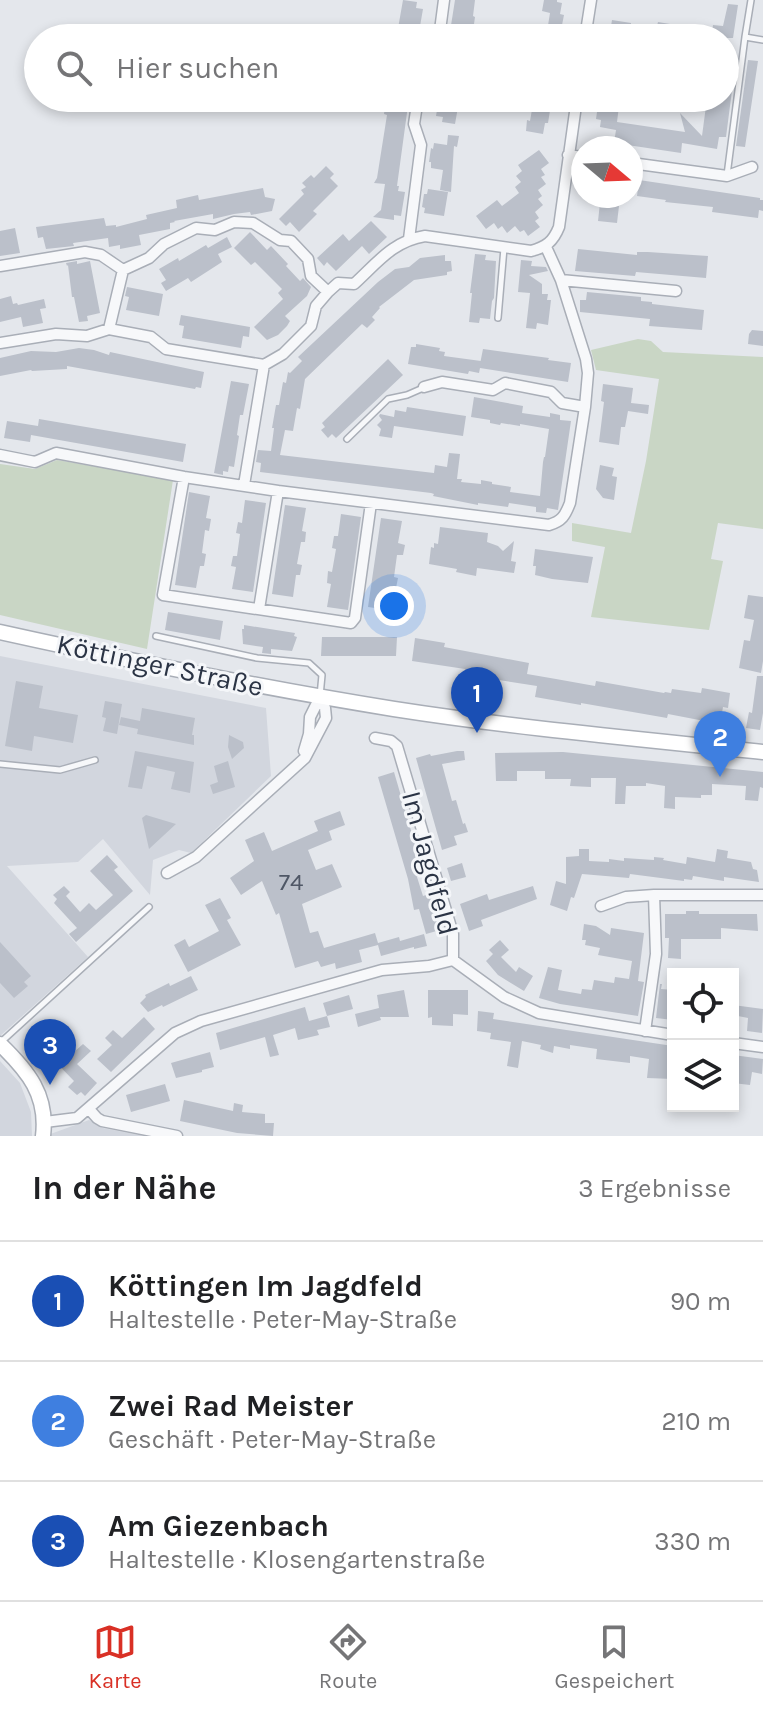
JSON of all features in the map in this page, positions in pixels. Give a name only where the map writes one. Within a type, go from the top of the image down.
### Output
[{"type":"main road","name":"Köttinger Straße","points":[[0,632],[320,697],[509,725],[763,752]]},
{"type":"main road","points":[[0,1044],[21,1064],[36,1088],[43,1106],[44,1129]]},
{"type":"street","points":[[441,24],[444,0]]},
{"type":"street","points":[[587,24],[591,0]]},
{"type":"street","points":[[409,239],[421,145],[414,124],[416,112]]},
{"type":"street","points":[[0,343],[56,334],[87,336],[109,329],[151,337],[166,349],[264,365],[283,354],[311,326],[316,306],[338,283],[354,284],[396,245],[409,239],[425,236],[531,251],[546,247],[559,227],[575,112]]},
{"type":"street","points":[[643,165],[727,176],[752,167]]},
{"type":"street","points":[[123,270],[149,258],[164,244],[196,228],[215,230],[234,222],[253,223],[280,240],[291,241],[308,259],[311,276],[328,292]]},
{"type":"street","points":[[0,455],[35,462],[56,453],[278,491],[549,525],[559,522],[570,503],[588,373],[561,280],[546,247]]},
{"type":"street","points":[[0,266],[85,252],[101,255],[123,270]]},
{"type":"street","points":[[109,329],[123,270]]},
{"type":"street","points":[[561,280],[676,291]]},
{"type":"street","points":[[244,485],[264,365]]},
{"type":"street","points":[[424,387],[442,382],[493,390],[505,383],[551,392],[562,403],[585,407]]},
{"type":"street","points":[[184,477],[163,595],[351,623],[355,618],[371,503]]},
{"type":"street","points":[[259,609],[278,491]]},
{"type":"street","points":[[167,873],[196,857],[305,758],[326,718],[320,697]]},
{"type":"street","name":"Im Jagdfeld","points":[[375,738],[391,741],[397,746],[453,934],[453,960],[504,997],[539,1013],[667,1034]]},
{"type":"street","points":[[601,906],[626,897],[654,895],[763,895]]},
{"type":"street","points":[[645,1031],[656,954],[654,895]]},
{"type":"street","points":[[44,1129],[77,1118],[175,1033],[201,1021],[382,970],[429,966],[453,960]]},
{"type":"street","points":[[739,1044],[763,1047]]},
{"type":"street","points":[[89,1109],[102,1121],[177,1136]]},
{"type":"lane","points":[[739,83],[751,0]]},
{"type":"lane","points":[[745,37],[763,40]]},
{"type":"lane","points":[[727,176],[735,112]]},
{"type":"lane","points":[[498,318],[504,247]]},
{"type":"lane","points":[[347,439],[388,399],[424,387]]},
{"type":"lane","points":[[156,636],[257,658],[309,663],[322,675],[320,697]]},
{"type":"lane","points":[[0,764],[60,770],[95,760]]},
{"type":"lane","points":[[0,1044],[149,907]]},
{"type":"shaded area","points":[[0,656],[266,708],[271,776],[191,853],[179,850],[153,860],[150,895],[103,839],[78,862],[7,866],[88,957],[0,1036]]},
{"type":"shaded area","points":[[0,1061],[20,1083],[31,1112],[32,1136],[0,1136]]},
{"type":"shaded area","points":[[89,1120],[103,1128],[144,1136],[45,1136]]},
{"type":"green space","points":[[638,339],[651,341],[663,352],[763,357],[763,529],[718,523],[711,559],[723,561],[709,630],[591,617],[605,547],[572,541],[572,523],[631,533],[659,379],[596,370],[591,350]]},
{"type":"green space","points":[[57,460],[173,480],[147,649],[0,615],[0,464],[35,469]]},
{"type":"building","points":[[403,0],[417,2],[416,8],[423,9],[420,24],[399,24]]},
{"type":"building","points":[[455,0],[475,0],[474,24],[451,24]]},
{"type":"building","points":[[544,0],[562,3],[562,24],[548,24],[550,13],[542,11]]},
{"type":"building","points":[[728,4],[738,5],[735,24],[723,24]]},
{"type":"building","points":[[612,20],[631,23],[631,24],[611,24]]},
{"type":"building","points":[[748,60],[758,61],[745,147],[736,146]]},
{"type":"building","points":[[407,112],[397,186],[398,191],[405,192],[401,216],[394,215],[394,220],[373,217],[381,210],[385,184],[374,183],[387,115],[384,114]]},
{"type":"building","points":[[437,112],[457,112],[455,124],[442,122],[443,117],[436,116]]},
{"type":"building","points":[[532,112],[550,112],[543,134],[526,131],[527,120],[530,121]]},
{"type":"building","points":[[597,112],[618,112],[617,122],[685,132],[680,113],[702,136],[705,112],[729,112],[726,137],[719,137],[717,149],[682,143],[681,153],[643,147],[643,136],[615,136],[616,130],[600,127],[601,120],[596,119]]},
{"type":"building","points":[[448,135],[459,136],[457,147],[454,146],[451,192],[440,190],[443,170],[431,168],[429,162],[434,143],[447,145]]},
{"type":"building","points":[[539,150],[549,163],[541,169],[545,175],[541,177],[546,184],[538,190],[542,196],[538,199],[543,205],[535,212],[539,218],[535,221],[540,227],[528,236],[515,226],[507,233],[502,226],[498,229],[494,223],[486,229],[476,216],[497,200],[502,206],[519,193],[515,187],[521,182],[516,176],[522,171],[518,165]]},
{"type":"building","points":[[326,166],[334,174],[330,178],[338,186],[313,211],[317,214],[299,232],[290,222],[286,226],[279,219],[304,194],[301,190],[306,187],[302,183],[311,175],[314,178]]},
{"type":"building","points":[[643,181],[760,198],[763,200],[763,211],[759,210],[758,218],[712,212],[713,207],[643,197]]},
{"type":"building","points":[[263,188],[265,197],[275,199],[272,211],[213,219],[213,214],[174,221],[170,223],[170,229],[139,235],[141,245],[120,249],[120,245],[109,247],[108,238],[46,249],[43,237],[38,238],[36,227],[104,218],[106,226],[116,227],[147,219],[146,215],[177,208],[176,200],[198,195],[199,200]]},
{"type":"building","points":[[428,189],[448,192],[444,216],[424,213],[424,194]]},
{"type":"building","points":[[599,208],[619,208],[617,223],[598,221]]},
{"type":"building","points":[[371,221],[387,237],[369,254],[362,246],[336,271],[327,262],[324,266],[317,258],[343,234],[349,241]]},
{"type":"building","points":[[15,228],[20,253],[0,256],[0,231]]},
{"type":"building","points":[[250,232],[267,250],[271,246],[300,281],[303,278],[311,287],[307,296],[285,316],[290,321],[287,326],[267,340],[254,327],[283,299],[278,293],[282,289],[255,262],[251,265],[234,248]]},
{"type":"building","points":[[227,237],[232,247],[218,254],[222,262],[191,282],[188,278],[166,291],[161,283],[166,280],[159,269]]},
{"type":"building","points":[[578,249],[637,255],[637,252],[648,252],[708,256],[706,278],[575,271]]},
{"type":"building","points":[[475,254],[486,255],[485,260],[496,261],[490,319],[480,318],[479,323],[469,322]]},
{"type":"building","points":[[445,255],[445,261],[451,261],[452,271],[447,275],[414,280],[379,307],[372,317],[375,320],[367,328],[362,324],[305,379],[293,431],[285,430],[280,455],[434,473],[435,465],[447,467],[449,453],[460,454],[457,479],[462,479],[461,482],[481,484],[481,480],[511,487],[510,492],[540,496],[549,429],[520,424],[500,425],[471,417],[474,397],[523,406],[522,413],[550,417],[550,413],[560,415],[560,420],[571,421],[558,510],[547,508],[546,513],[536,512],[536,507],[509,503],[508,507],[478,505],[433,496],[431,493],[260,472],[261,463],[256,462],[258,450],[271,451],[276,405],[279,405],[288,372],[302,361],[298,357],[395,269],[409,267],[420,258]]},
{"type":"building","points":[[521,260],[532,261],[531,266],[546,267],[548,271],[529,275],[542,284],[542,294],[548,294],[547,300],[551,300],[548,325],[537,323],[536,329],[526,328],[530,293],[518,292]]},
{"type":"building","points":[[77,261],[77,264],[90,261],[100,313],[87,316],[88,321],[79,322],[66,263]]},
{"type":"building","points":[[127,287],[163,294],[159,316],[126,310],[129,297],[125,296]]},
{"type":"building","points":[[587,292],[641,297],[641,301],[652,304],[704,310],[702,330],[649,326],[650,319],[580,312],[580,300],[586,300]]},
{"type":"building","points":[[11,296],[13,304],[18,305],[44,299],[46,308],[40,309],[43,323],[23,327],[21,317],[0,322],[0,299]]},
{"type":"building","points":[[181,315],[250,327],[249,337],[243,336],[241,348],[182,338],[184,326],[179,325]]},
{"type":"building","points":[[752,330],[763,331],[763,346],[748,344]]},
{"type":"building","points":[[416,344],[440,348],[439,351],[445,352],[444,356],[481,361],[483,349],[571,363],[568,382],[480,368],[479,373],[469,371],[468,374],[408,364],[411,347],[416,347]]},
{"type":"building","points":[[79,348],[204,372],[201,388],[67,366],[67,369],[31,370],[0,376],[0,358],[31,351],[56,352]]},
{"type":"building","points":[[388,359],[403,375],[336,438],[332,434],[328,438],[321,430],[325,427],[322,423]]},
{"type":"building","points":[[231,381],[249,384],[243,415],[240,415],[234,467],[229,466],[228,472],[223,471],[223,475],[214,473]]},
{"type":"building","points":[[603,384],[633,388],[631,403],[649,405],[648,414],[628,411],[625,427],[621,427],[619,445],[599,442]]},
{"type":"building","points":[[407,407],[466,416],[463,436],[394,426],[392,438],[379,436],[381,429],[377,425],[382,420],[380,414],[394,417],[395,410],[406,412]]},
{"type":"building","points":[[39,419],[186,444],[183,462],[31,435],[30,442],[4,438],[7,421],[38,426]]},
{"type":"building","points":[[600,465],[614,468],[612,476],[617,477],[614,500],[603,498],[596,489]]},
{"type":"building","points":[[189,492],[210,496],[206,518],[211,519],[209,531],[205,530],[202,553],[206,554],[196,588],[175,585]]},
{"type":"building","points":[[245,500],[266,503],[253,592],[232,589],[236,567],[231,566],[233,556],[237,556],[240,534],[236,533],[238,522],[242,523]]},
{"type":"building","points":[[285,505],[306,508],[302,531],[306,532],[305,542],[301,542],[297,564],[302,565],[300,575],[296,575],[293,597],[272,594]]},
{"type":"building","points":[[341,514],[361,517],[348,610],[327,607],[331,584],[327,583],[328,571],[332,572],[336,549],[332,548],[334,536],[338,536]]},
{"type":"building","points":[[381,518],[402,521],[398,543],[405,545],[403,555],[397,555],[394,577],[398,578],[396,588],[392,588],[389,610],[368,607]]},
{"type":"building","points":[[440,527],[488,533],[487,542],[503,551],[514,541],[511,561],[516,562],[514,573],[477,568],[476,576],[429,564],[431,547],[434,548],[434,543],[438,544]]},
{"type":"building","points":[[535,549],[593,557],[588,583],[535,575]]},
{"type":"building","points":[[748,595],[763,597],[761,673],[739,668],[744,640],[750,641],[754,620],[744,618]]},
{"type":"building","points":[[168,612],[223,621],[220,640],[165,630]]},
{"type":"building","points":[[244,625],[295,633],[297,637],[292,651],[271,649],[271,654],[262,653],[263,647],[243,644]]},
{"type":"building","points":[[322,637],[397,637],[396,656],[321,656]]},
{"type":"building","points":[[415,638],[445,643],[444,647],[529,663],[527,674],[595,686],[596,681],[664,693],[671,693],[672,689],[701,693],[702,688],[730,693],[728,708],[723,707],[720,724],[668,714],[667,718],[535,697],[537,686],[493,679],[494,674],[474,671],[471,692],[462,691],[465,669],[412,661]]},
{"type":"building","points":[[757,676],[763,676],[760,730],[746,728],[749,712],[752,713]]},
{"type":"building","points":[[16,681],[43,686],[39,708],[78,715],[73,743],[34,736],[32,751],[5,746]]},
{"type":"building","points":[[105,701],[122,704],[117,734],[103,731]]},
{"type":"building","points":[[142,708],[195,718],[194,745],[137,734],[138,729],[119,725],[121,717],[140,721]]},
{"type":"building","points":[[229,735],[243,742],[244,748],[232,759],[228,747]]},
{"type":"building","points":[[135,751],[194,762],[190,793],[171,789],[175,772],[147,766],[142,789],[128,787]]},
{"type":"building","points":[[464,751],[465,760],[442,764],[452,801],[456,800],[468,832],[454,836],[457,845],[442,850],[416,758]]},
{"type":"building","points":[[563,752],[763,772],[763,788],[760,787],[758,801],[745,800],[746,786],[712,784],[712,795],[701,795],[701,798],[675,797],[675,809],[664,808],[665,786],[646,783],[646,786],[626,786],[625,804],[615,804],[616,778],[591,778],[591,787],[570,786],[571,779],[545,779],[545,771],[517,771],[517,781],[496,781],[495,753]]},
{"type":"building","points":[[228,761],[235,787],[213,794],[210,785],[218,782],[214,766]]},
{"type":"building","points":[[394,772],[424,875],[417,877],[423,896],[429,894],[440,930],[426,934],[419,909],[414,910],[378,777]]},
{"type":"building","points":[[340,811],[345,825],[329,831],[332,840],[308,850],[316,870],[332,864],[342,887],[302,904],[310,933],[318,931],[324,948],[375,933],[378,943],[424,934],[427,946],[381,956],[378,945],[359,950],[362,962],[336,969],[335,963],[321,967],[318,961],[295,968],[279,913],[276,915],[262,881],[241,895],[230,878],[254,861],[245,840],[264,832],[272,851],[318,831],[314,821]]},
{"type":"building","points":[[146,815],[176,824],[149,849],[142,818]]},
{"type":"building","points":[[579,849],[589,849],[589,861],[624,861],[624,858],[654,860],[654,857],[686,864],[687,857],[715,862],[717,849],[728,851],[727,858],[751,862],[753,869],[757,870],[759,882],[724,877],[724,881],[693,876],[692,880],[684,881],[630,874],[629,878],[582,874],[567,911],[550,905],[556,881],[566,884],[566,857],[579,856]]},
{"type":"building","points":[[107,855],[118,867],[114,870],[133,891],[76,942],[69,934],[77,928],[54,903],[57,899],[53,895],[64,886],[70,892],[66,896],[80,912],[89,903],[96,910],[113,895],[90,871]]},
{"type":"building","points":[[462,863],[466,877],[451,881],[447,868]]},
{"type":"building","points":[[533,886],[537,899],[481,920],[483,926],[469,931],[460,904],[487,894],[489,900]]},
{"type":"building","points":[[220,898],[231,918],[227,920],[241,945],[188,972],[174,945],[185,939],[189,947],[219,931],[205,905]]},
{"type":"building","points":[[686,911],[699,911],[699,914],[757,914],[758,931],[721,928],[721,939],[681,939],[681,959],[668,958],[665,914],[686,914]]},
{"type":"building","points":[[584,924],[596,926],[610,935],[611,928],[644,933],[638,981],[644,982],[638,1016],[539,998],[548,967],[562,970],[558,990],[581,994],[582,989],[592,990],[594,980],[614,983],[615,977],[629,979],[632,961],[598,955],[600,948],[585,945],[586,940],[582,940]]},
{"type":"building","points":[[500,940],[509,950],[501,957],[516,972],[519,967],[533,976],[524,991],[498,975],[486,961],[493,954],[489,950]]},
{"type":"building","points":[[0,942],[31,976],[24,982],[28,986],[14,998],[0,983]]},
{"type":"building","points":[[191,976],[198,990],[148,1012],[140,1003],[145,995]]},
{"type":"building","points":[[660,984],[662,984],[661,989],[667,990],[667,1019],[656,1018]]},
{"type":"building","points":[[404,990],[409,1017],[380,1017],[381,1020],[358,1027],[355,1014],[379,1008],[377,995]]},
{"type":"building","points":[[428,990],[468,990],[468,1015],[453,1014],[453,1026],[432,1025],[432,1017],[428,1018]]},
{"type":"building","points":[[349,995],[353,1009],[327,1016],[323,1003]]},
{"type":"building","points":[[739,1006],[763,1009],[762,1033],[747,1031],[748,1018],[739,1016]]},
{"type":"building","points":[[305,1007],[309,1021],[327,1016],[330,1027],[317,1030],[319,1035],[298,1040],[295,1028],[273,1035],[279,1055],[270,1057],[265,1037],[220,1050],[216,1033]]},
{"type":"building","points":[[478,1011],[494,1013],[493,1019],[667,1045],[667,1079],[647,1078],[649,1059],[630,1056],[630,1063],[596,1059],[597,1049],[570,1045],[570,1049],[554,1046],[553,1053],[540,1049],[541,1045],[522,1041],[518,1068],[507,1066],[511,1042],[490,1039],[491,1033],[477,1031]]},
{"type":"building","points":[[144,1017],[155,1029],[111,1072],[97,1059],[112,1045],[105,1038],[113,1030],[122,1038]]},
{"type":"building","points":[[40,1024],[60,1046],[63,1043],[73,1053],[83,1044],[91,1051],[77,1064],[97,1083],[85,1096],[81,1092],[77,1095],[68,1087],[74,1081],[27,1036]]},
{"type":"building","points":[[210,1052],[214,1067],[176,1078],[171,1063]]},
{"type":"building","points":[[739,1056],[763,1059],[762,1074],[752,1072],[750,1085],[739,1084]]},
{"type":"building","points":[[165,1084],[170,1101],[131,1112],[126,1095]]},
{"type":"building","points":[[184,1100],[233,1111],[234,1103],[243,1105],[242,1112],[265,1114],[265,1123],[274,1123],[273,1136],[237,1133],[180,1121]]},
{"type":"place","name":"Köttingen Im Jagdfeld","points":[[477,733]]},
{"type":"place","name":"Zwei Rad Meister","points":[[720,777]]},
{"type":"place","name":"Am Giezenbach","points":[[50,1085]]}]
